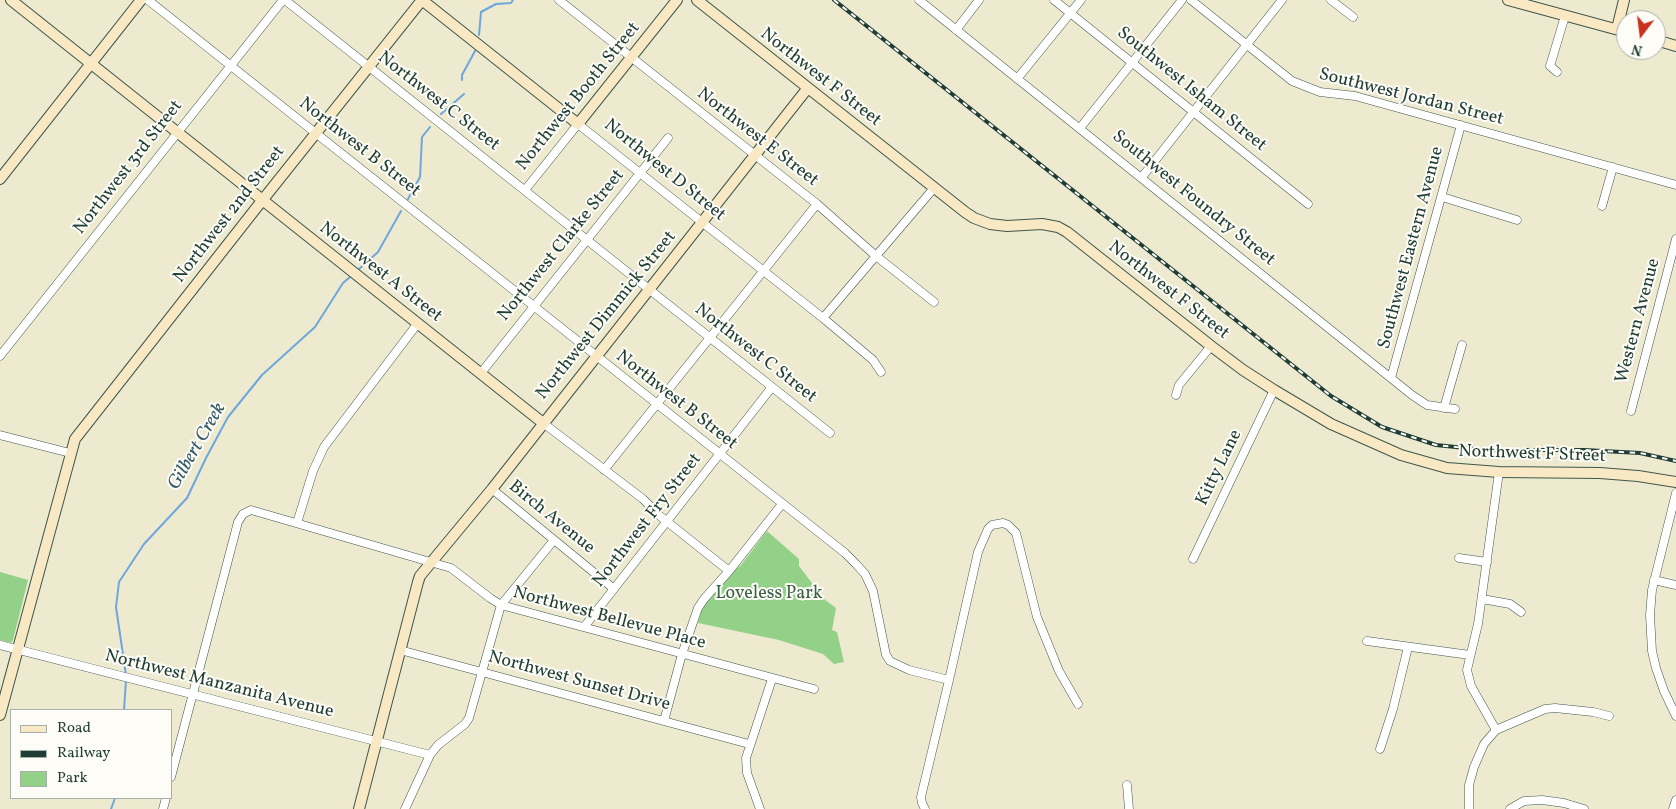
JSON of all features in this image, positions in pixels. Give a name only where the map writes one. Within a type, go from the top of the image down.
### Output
[{"type":"street","name":"Northwest A Street","points":[[11,0],[543,423],[643,499],[666,521],[729,572]]},
{"type":"street","points":[[0,179],[141,0]]},
{"type":"street","name":"Northwest B Street","points":[[148,0],[845,553],[865,574],[873,591],[886,655],[890,661],[909,670],[949,680]]},
{"type":"street","name":"Northwest 3rd Street","points":[[0,356],[284,0]]},
{"type":"street","name":"Northwest C Street","points":[[284,0],[830,433]]},
{"type":"street","name":"Northwest 2nd Street","points":[[0,714],[75,439],[262,200],[422,0]]},
{"type":"street","name":"Northwest D Street","points":[[422,0],[823,318],[873,360],[881,372]]},
{"type":"street","name":"Northwest E Street","points":[[559,0],[817,204],[876,256],[934,302]]},
{"type":"street","name":"Northwest Booth Street","points":[[525,190],[677,0]]},
{"type":"street","name":"Northwest F Street","points":[[697,0],[807,89],[965,212],[982,221],[1007,226],[1042,224],[1058,227],[1067,232],[1211,346],[1274,390],[1332,424],[1401,455],[1448,468],[1499,472],[1600,473],[1676,482]]},
{"type":"street","name":"Southwest Foundry Street","points":[[919,0],[1421,401],[1434,407],[1454,409]]},
{"type":"street","points":[[956,30],[980,0]]},
{"type":"street","name":"Southwest Isham Street","points":[[1054,0],[1308,204]]},
{"type":"street","points":[[1017,79],[1081,0]]},
{"type":"street","points":[[1080,128],[1182,0]]},
{"type":"street","name":"Southwest Jordan Street","points":[[1191,0],[1292,81],[1320,92],[1355,96],[1676,185]]},
{"type":"street","points":[[1142,177],[1282,0]]},
{"type":"street","points":[[1331,0],[1352,17]]},
{"type":"street","points":[[1509,0],[1616,29]]},
{"type":"street","points":[[1557,72],[1550,66],[1565,16]]},
{"type":"street","name":"Northwest Dimmick Street","points":[[359,809],[420,576],[492,489],[807,89]]},
{"type":"street","name":"Southwest Eastern Avenue","points":[[1392,378],[1461,125]]},
{"type":"street","name":"Northwest Clarke Street","points":[[480,373],[668,138]]},
{"type":"street","points":[[1602,206],[1613,167]]},
{"type":"street","points":[[823,318],[934,188]]},
{"type":"street","points":[[1442,198],[1517,220]]},
{"type":"street","points":[[604,470],[817,204]]},
{"type":"street","name":"Western Avenue","points":[[1631,411],[1676,239]]},
{"type":"street","points":[[297,523],[313,472],[324,447],[418,324]]},
{"type":"street","points":[[1444,408],[1462,345]]},
{"type":"street","points":[[1176,395],[1180,385],[1211,346]]},
{"type":"street","name":"Northwest Fry Street","points":[[584,627],[772,387]]},
{"type":"street","name":"Kitty Lane","points":[[1193,559],[1274,390]]},
{"type":"street","points":[[0,436],[70,453]]},
{"type":"street","points":[[1496,730],[1471,686],[1468,670],[1482,599],[1499,472]]},
{"type":"street","name":"Birch Avenue","points":[[492,489],[614,588]]},
{"type":"street","points":[[1676,493],[1650,603],[1652,651],[1664,691],[1676,716]]},
{"type":"street","points":[[664,721],[682,654],[698,608],[782,504]]},
{"type":"street","name":"Northwest Bellevue Place","points":[[193,693],[238,522],[243,514],[251,510],[451,568],[501,605],[814,689]]},
{"type":"street","points":[[925,809],[921,796],[978,552],[992,524],[1003,523],[1008,525],[1016,534],[1038,617],[1060,671],[1078,704]]},
{"type":"street","points":[[406,809],[430,755],[443,740],[468,721],[501,605],[554,540]]},
{"type":"street","points":[[1459,558],[1486,562]]},
{"type":"street","points":[[1654,580],[1676,585]]},
{"type":"street","points":[[1482,599],[1510,604],[1521,612]]},
{"type":"street","points":[[1367,641],[1470,654]]},
{"type":"street","name":"Northwest Manzanita Avenue","points":[[0,645],[430,755]]},
{"type":"street","points":[[1380,749],[1393,708],[1408,646]]},
{"type":"street","name":"Northwest Sunset Drive","points":[[400,650],[749,744]]},
{"type":"street","points":[[760,809],[746,766],[749,744],[772,679]]},
{"type":"street","points":[[172,773],[193,693]]},
{"type":"street","points":[[1469,809],[1469,784],[1474,767],[1484,744],[1496,730],[1545,709],[1555,708],[1593,712],[1609,716]]},
{"type":"street","points":[[1127,785],[1129,809]]},
{"type":"street","points":[[1510,809],[1524,801],[1542,800],[1578,806],[1584,809]]},
{"type":"street","points":[[1674,809],[1676,800]]},
{"type":"green space","name":"Loveless Park","points":[[767,531],[799,559],[799,566],[824,599],[836,608],[832,630],[837,632],[844,662],[834,664],[823,654],[779,640],[698,623],[703,605],[729,575],[741,565]]},
{"type":"green space","points":[[0,572],[28,580],[11,643],[0,640]]},
{"type":"waterway","name":"Gilbert Creek","points":[[479,35],[481,12],[496,4],[511,3],[513,0]]},
{"type":"waterway","name":"Gilbert Creek","points":[[462,80],[462,75],[475,51]]},
{"type":"waterway","name":"Gilbert Creek","points":[[441,114],[464,94]]},
{"type":"waterway","name":"Gilbert Creek","points":[[408,199],[420,177],[422,137],[430,127]]},
{"type":"waterway","name":"Gilbert Creek","points":[[359,269],[378,252],[401,211]]},
{"type":"waterway","name":"Gilbert Creek","points":[[126,675],[116,607],[119,582],[144,544],[187,498],[228,417],[262,375],[315,327],[343,283],[350,277]]},
{"type":"waterway","name":"Gilbert Creek","points":[[124,709],[126,680]]},
{"type":"waterway","name":"Gilbert Creek","points":[[111,809],[115,799]]},
{"type":"railway","points":[[834,0],[1331,396],[1382,427],[1436,445],[1485,450],[1584,450],[1640,453],[1676,461]]}]
